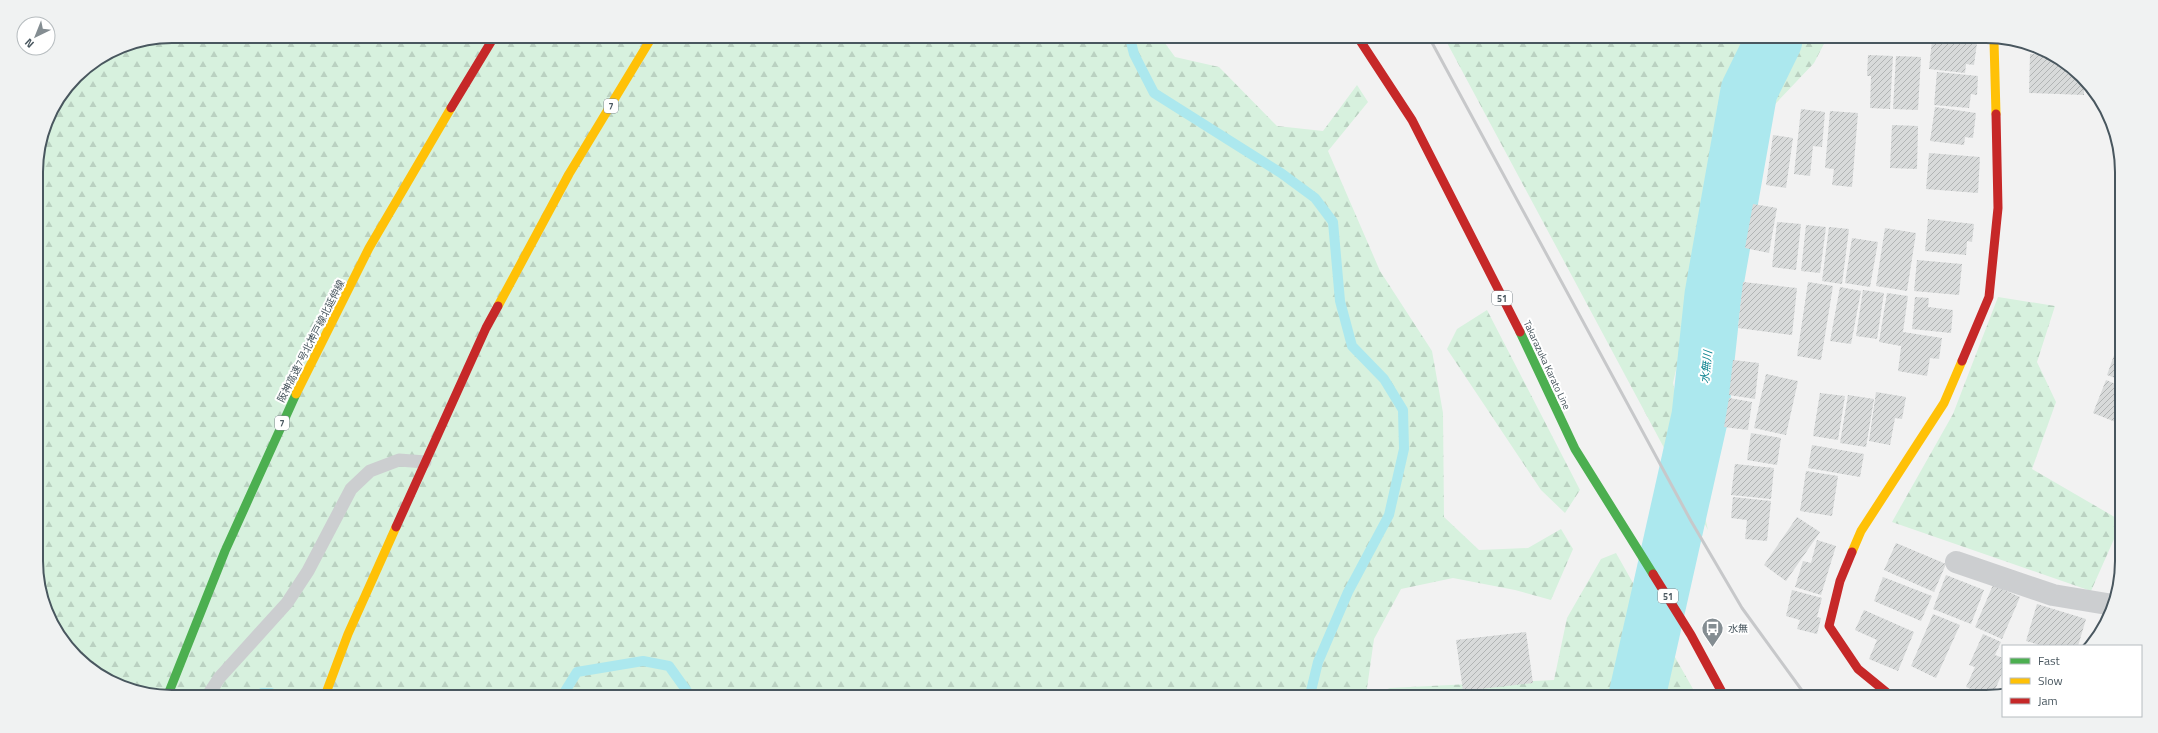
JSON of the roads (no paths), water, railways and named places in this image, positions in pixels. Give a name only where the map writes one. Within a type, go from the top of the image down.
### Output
[{"type":"main road","name":"阪神高速7号北神戸線北延伸線","points":[[170,690],[202,604],[274,439],[331,320],[417,164],[490,43]]},
{"type":"main road","name":"7","points":[[327,690],[348,634],[486,328],[569,174],[648,43]]},
{"type":"main road","name":"Takarazuka Karato Line","points":[[1362,43],[1412,120],[1522,336],[1575,449],[1692,635],[1721,690]]},
{"type":"main road","points":[[1884,690],[1858,669],[1829,626],[1840,580],[1861,532],[1944,403],[1989,296],[1998,208],[1994,44]]},
{"type":"street","points":[[1956,562],[2053,595],[2107,604]]},
{"type":"lane","points":[[211,690],[220,677],[287,603],[308,571],[351,489],[370,471],[399,460],[425,462]]},
{"type":"waterway","points":[[1131,43],[1134,54],[1154,93],[1281,173],[1315,198],[1333,222],[1340,301],[1352,346],[1384,379],[1403,410],[1404,449],[1389,515],[1348,592],[1318,662],[1311,690]]},
{"type":"waterway","name":"水無川","points":[[1638,690],[1700,416],[1713,295],[1749,91],[1773,43]]},
{"type":"waterway","points":[[566,690],[577,672],[643,661],[669,666],[686,690]]},
{"type":"railway","points":[[1432,43],[1691,521],[1742,608],[1802,690]]},
{"type":"place","name":"水無","points":[[1713,648]]}]
